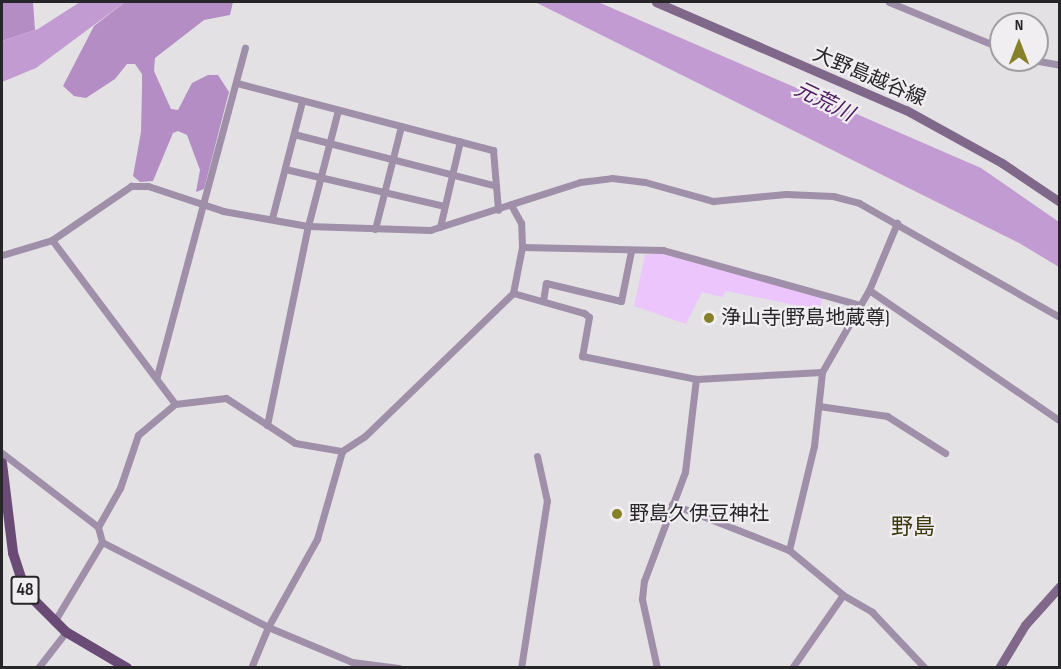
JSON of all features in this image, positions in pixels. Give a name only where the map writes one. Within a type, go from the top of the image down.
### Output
[{"type":"main road","name":"大野島越谷線","points":[[656,2],[906,110],[1002,163],[1059,202]]},
{"type":"main road","name":"48","points":[[2,463],[18,573],[26,591],[66,632],[127,668]]},
{"type":"main road","points":[[999,668],[1025,625],[1059,586]]},
{"type":"street","points":[[889,2],[989,43]]},
{"type":"street","points":[[157,376],[245,48]]},
{"type":"street","points":[[237,83],[494,150],[493,184],[498,210]]},
{"type":"street","points":[[272,218],[302,100]]},
{"type":"street","points":[[267,425],[308,226],[338,110]]},
{"type":"street","points":[[375,229],[401,126]]},
{"type":"street","points":[[294,134],[493,184]]},
{"type":"street","points":[[440,228],[460,141]]},
{"type":"street","points":[[285,169],[444,206]]},
{"type":"street","points":[[2,255],[52,240],[131,186],[148,186],[201,206],[308,226],[375,229],[440,228],[580,183],[612,178],[645,182],[713,201],[786,194],[834,195],[897,223],[1059,317]]},
{"type":"street","points":[[251,668],[268,627],[317,539],[342,451],[364,436],[513,293],[522,247],[521,223],[512,205]]},
{"type":"street","points":[[789,550],[814,446],[822,372],[869,290],[897,223]]},
{"type":"street","points":[[52,240],[157,376],[175,404]]},
{"type":"street","points":[[522,247],[663,250],[689,255],[748,276],[860,305]]},
{"type":"street","points":[[543,301],[546,283],[621,301],[631,251]]},
{"type":"street","points":[[869,290],[1059,421]]},
{"type":"street","points":[[513,293],[589,317],[582,356],[696,379],[776,372],[822,372]]},
{"type":"street","points":[[657,668],[642,599],[644,581],[685,472],[696,379]]},
{"type":"street","points":[[98,527],[120,488],[138,435],[175,404],[226,398],[295,443],[342,451]]},
{"type":"street","points":[[819,406],[887,416],[945,453]]},
{"type":"street","points":[[2,453],[98,527],[102,542],[54,622]]},
{"type":"street","points":[[521,668],[547,501],[537,456]]},
{"type":"street","points":[[672,504],[789,550],[843,595],[872,612],[925,668]]},
{"type":"street","points":[[102,542],[268,627],[352,662],[399,668]]},
{"type":"street","points":[[792,668],[843,595]]},
{"type":"street","points":[[38,668],[66,632]]},
{"type":"shaded area","points":[[2,2],[33,2],[35,30],[2,41]]},
{"type":"shaded area","points":[[125,2],[233,2],[230,15],[204,20],[155,58],[154,71],[171,109],[178,110],[192,83],[208,75],[218,75],[229,92],[204,189],[196,192],[200,170],[187,135],[178,131],[173,133],[153,181],[140,182],[133,176],[141,132],[142,89],[142,74],[135,64],[127,64],[115,79],[86,98],[74,96],[63,86],[94,26]]},
{"type":"shaded area","points":[[662,253],[823,295],[820,310],[726,291],[722,297],[702,292],[686,324],[634,306],[645,255]]},
{"type":"water","points":[[80,2],[125,2],[36,68],[2,82],[2,41],[38,29]]},
{"type":"water","name":"元荒川","points":[[535,2],[598,2],[981,168],[1059,222],[1059,267],[1019,243]]},
{"type":"place","name":"浄山寺(野島地蔵尊)","points":[[709,318]]},
{"type":"place","name":"野島久伊豆神社","points":[[617,514]]},
{"type":"district","name":"野島","points":[[913,528]]}]
